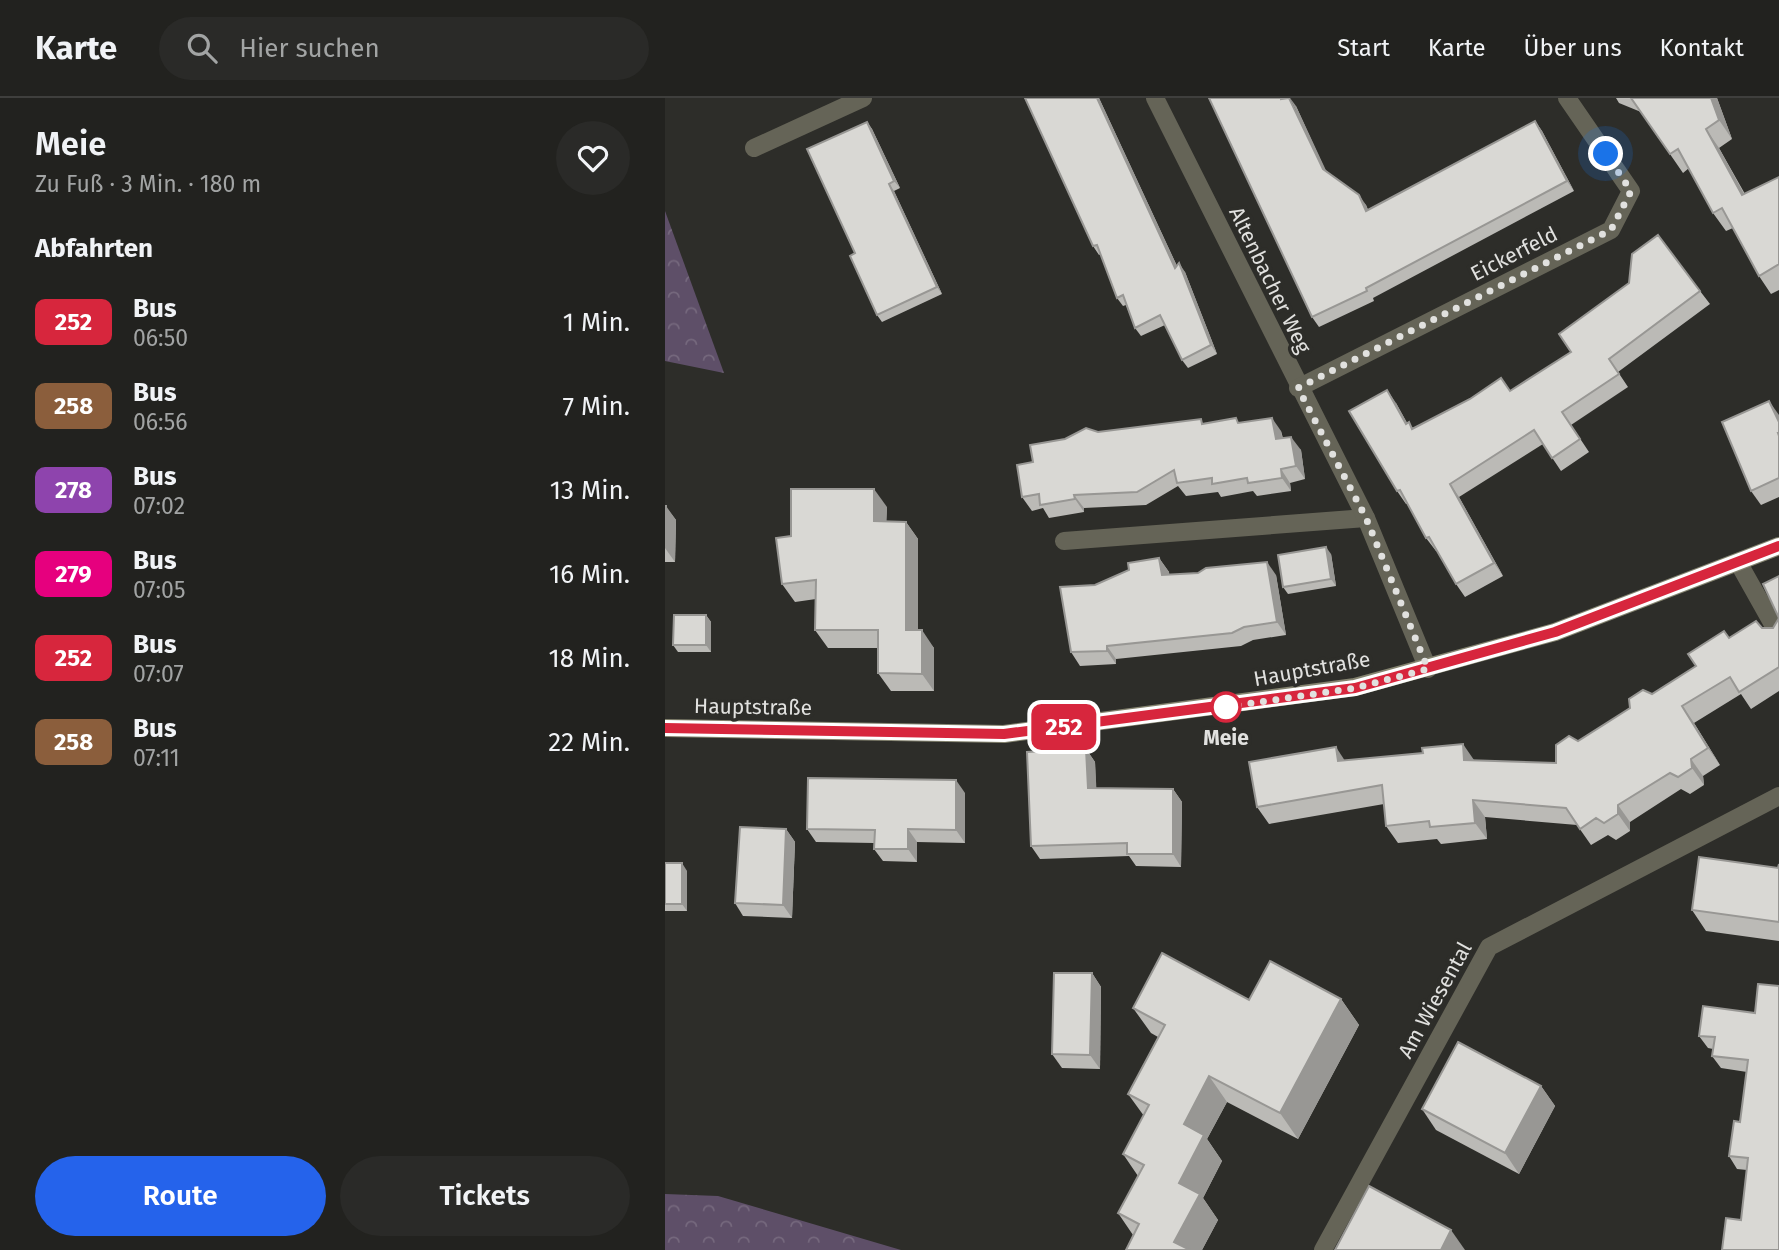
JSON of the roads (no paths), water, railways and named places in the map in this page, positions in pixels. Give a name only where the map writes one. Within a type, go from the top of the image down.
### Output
[{"type":"main road","name":"Hauptstraße","points":[[665,728],[1004,734],[1355,688],[1555,632],[1779,546]]},
{"type":"street","points":[[754,148],[863,98]]},
{"type":"street","name":"Altenbacher Weg","points":[[1155,98],[1298,388],[1366,518],[1428,669]]},
{"type":"street","name":"Eickerfeld","points":[[1298,388],[1611,230],[1631,191],[1567,98]]},
{"type":"street","points":[[1064,541],[1366,518]]},
{"type":"street","points":[[1738,562],[1779,635]]},
{"type":"street","name":"Am Wiesental","points":[[1323,1250],[1489,947],[1779,796]]},
{"type":"place","name":"Meie","points":[[1226,707]]}]
